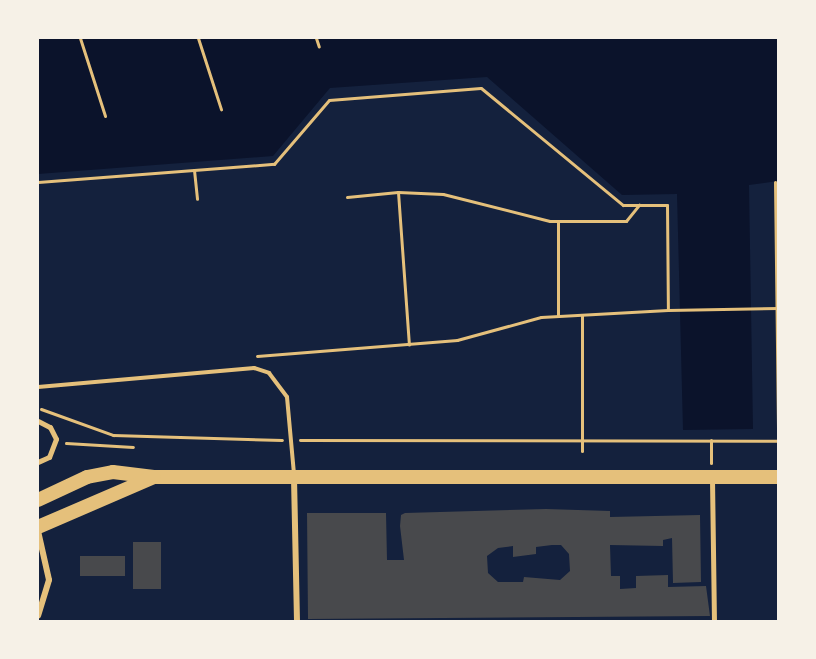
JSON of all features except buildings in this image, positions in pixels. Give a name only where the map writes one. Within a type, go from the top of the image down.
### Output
[{"type":"main road","points":[[38,500],[101,474],[128,472],[154,477],[778,477]]},
{"type":"main road","points":[[38,529],[154,477]]},
{"type":"street","points":[[38,421],[50,427],[56,443],[49,457],[38,462]]},
{"type":"street","points":[[294,477],[297,621]]},
{"type":"street","points":[[712,477],[714,621]]},
{"type":"street","points":[[38,529],[49,580],[38,615]]},
{"type":"lane","points":[[38,387],[254,368],[268,373],[288,397],[294,477]]},
{"type":"path","points":[[80,38],[105,116]]},
{"type":"path","points":[[198,38],[221,109]]},
{"type":"path","points":[[316,38],[319,47]]},
{"type":"path","points":[[38,182],[274,164],[329,100],[481,87],[623,205],[667,205],[668,310]]},
{"type":"path","points":[[194,170],[197,199]]},
{"type":"path","points":[[38,408],[113,435],[293,440],[778,440],[775,182]]},
{"type":"path","points":[[347,197],[398,192],[443,194],[558,221],[626,221],[639,205]]},
{"type":"path","points":[[398,192],[409,345]]},
{"type":"path","points":[[558,221],[558,316]]},
{"type":"path","points":[[246,357],[457,340],[528,320],[558,316],[668,310],[778,308]]},
{"type":"path","points":[[582,315],[582,451]]},
{"type":"path","points":[[711,441],[712,477]]},
{"type":"path","points":[[56,443],[133,447]]},
{"type":"path","points":[[778,445],[778,455]]},
{"type":"water","points":[[38,38],[778,38],[778,181],[749,185],[753,429],[683,430],[677,194],[622,195],[487,77],[330,88],[273,156],[38,174]]}]
